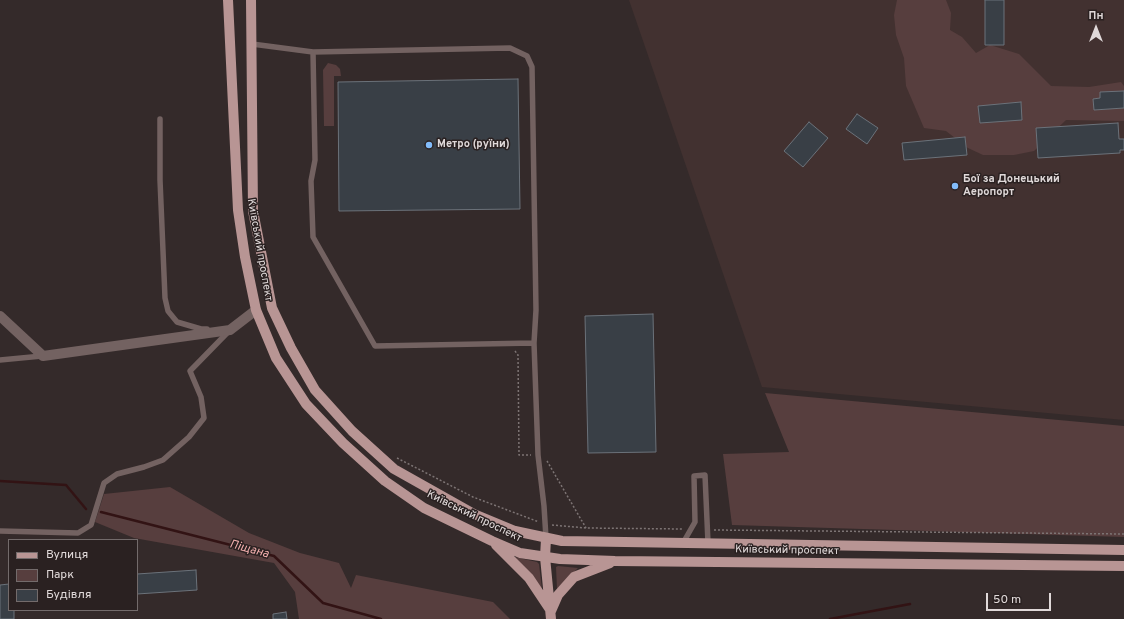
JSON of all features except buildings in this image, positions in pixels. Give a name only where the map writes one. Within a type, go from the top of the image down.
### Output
[{"type":"main road","name":"Київський проспект","points":[[228,0],[238,210],[245,257],[256,310],[276,358],[306,404],[343,443],[385,481],[424,508],[520,553],[560,559],[615,561],[1124,566]]},
{"type":"main road","name":"Київський проспект","points":[[251,0],[253,211],[272,308],[291,348],[315,390],[352,431],[391,466],[481,517],[515,531],[546,539],[576,542],[1124,550]]},
{"type":"main road","points":[[424,508],[433,491]]},
{"type":"main road","points":[[546,539],[545,557],[551,615]]},
{"type":"main road","points":[[492,541],[529,578],[551,615]]},
{"type":"main road","points":[[551,615],[558,595],[574,577],[615,561]]},
{"type":"street","points":[[0,316],[42,356],[230,330],[256,310]]},
{"type":"lane","points":[[252,44],[313,52],[510,48],[527,56],[532,67],[536,310],[534,343],[538,455],[546,539]]},
{"type":"lane","points":[[313,52],[315,160],[311,181],[313,237],[375,346],[534,343]]},
{"type":"lane","points":[[160,118],[160,180],[166,298],[168,311],[177,322],[201,329],[230,330]]},
{"type":"lane","points":[[0,531],[78,533],[91,525],[104,483],[117,474],[163,460],[189,437],[204,418],[201,397],[190,371],[230,330]]},
{"type":"lane","points":[[0,360],[42,356]]},
{"type":"lane","points":[[683,543],[695,522],[694,476],[705,475],[708,543]]},
{"type":"path","points":[[391,466],[398,458],[473,497],[545,524],[586,528],[692,529]]},
{"type":"path","points":[[707,530],[1124,534]]},
{"type":"shaded area","points":[[629,0],[1124,0],[1124,420],[762,387]]},
{"type":"green space","points":[[897,0],[946,0],[951,13],[950,30],[962,37],[976,53],[990,45],[1019,54],[1051,86],[1089,87],[1121,82],[1124,86],[1124,121],[1066,120],[1034,151],[1014,155],[983,155],[968,148],[946,131],[924,128],[906,86],[904,58],[896,35],[894,15]]},
{"type":"green space","points":[[328,63],[336,65],[340,69],[341,76],[334,76],[334,126],[324,126],[323,70]]},
{"type":"green space","points":[[765,393],[1124,426],[1124,537],[732,525],[723,454],[789,452]]},
{"type":"green space","points":[[170,487],[249,533],[300,553],[339,563],[351,588],[356,575],[493,602],[510,619],[299,619],[295,592],[274,563],[134,538],[95,522],[104,494]]},
{"type":"green space","points":[[515,557],[537,562],[539,564],[542,589]]},
{"type":"green space","points":[[556,567],[578,568],[557,589]]},
{"type":"waterway","name":"Піщана","points":[[0,481],[66,485],[86,509]]},
{"type":"waterway","name":"Піщана","points":[[101,512],[274,556],[323,603],[381,619]]},
{"type":"waterway","name":"Піщана","points":[[830,619],[910,604]]},
{"type":"place","name":"Метро (руїни)","points":[[429,145]]},
{"type":"place","name":"Бої за Донецький Аеропорт","points":[[955,186]]}]
